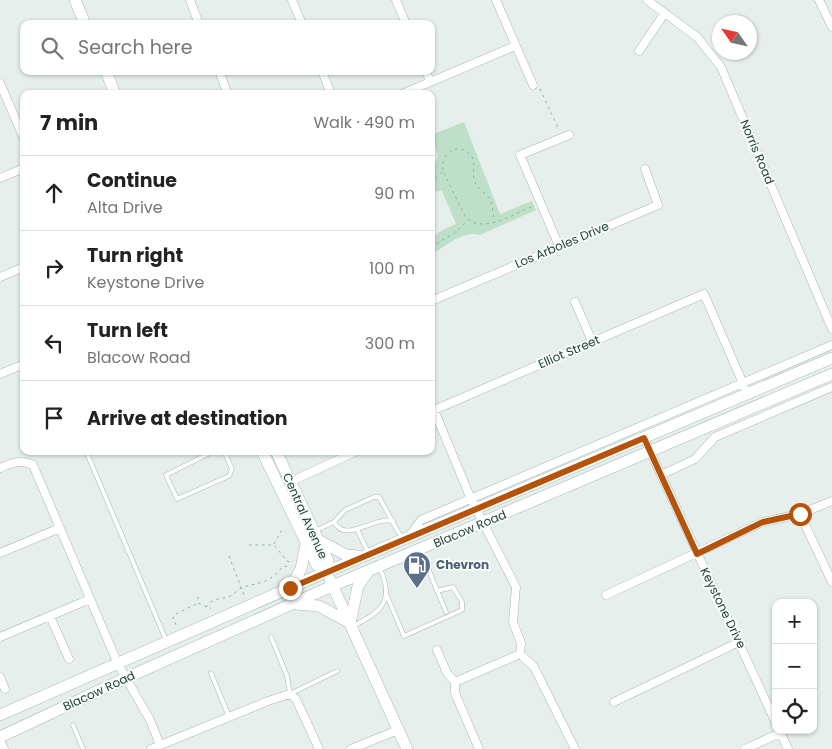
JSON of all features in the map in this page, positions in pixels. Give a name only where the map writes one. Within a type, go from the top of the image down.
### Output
[{"type":"main road","points":[[75,0],[83,20]]},
{"type":"main road","points":[[108,75],[113,90]]},
{"type":"main road","name":"Blacow Road","points":[[0,716],[406,538],[473,504],[644,438],[746,390],[832,358]]},
{"type":"main road","name":"Blacow Road","points":[[0,738],[126,678],[332,586],[832,374]]},
{"type":"main road","name":"Central Avenue","points":[[264,455],[312,538]]},
{"type":"main road","name":"Central Avenue","points":[[278,455],[312,538]]},
{"type":"main road","points":[[290,588],[299,574],[312,538],[346,555],[365,555]]},
{"type":"main road","points":[[291,605],[319,606],[350,625],[358,586],[374,569]]},
{"type":"main road","name":"Central Avenue","points":[[326,572],[407,749]]},
{"type":"street","points":[[190,0],[198,20]]},
{"type":"street","points":[[292,0],[300,20]]},
{"type":"street","points":[[396,0],[404,20]]},
{"type":"street","points":[[496,0],[533,85]]},
{"type":"street","name":"Norris Road","points":[[647,0],[697,38],[721,67],[832,329]]},
{"type":"street","points":[[818,0],[832,27]]},
{"type":"street","points":[[638,51],[664,14]]},
{"type":"street","points":[[411,90],[515,46]]},
{"type":"street","points":[[221,75],[226,90]]},
{"type":"street","points":[[324,75],[329,90]]},
{"type":"street","points":[[427,75],[430,82]]},
{"type":"street","points":[[0,83],[20,130]]},
{"type":"street","points":[[559,246],[520,155],[565,137]]},
{"type":"street","name":"Los Arboles Drive","points":[[435,299],[658,205],[645,169]]},
{"type":"street","points":[[0,178],[20,170]]},
{"type":"street","points":[[0,277],[20,269]]},
{"type":"street","name":"Elliot Street","points":[[435,410],[704,294],[746,390]]},
{"type":"street","points":[[575,302],[592,341]]},
{"type":"street","name":"Blacow Road","points":[[473,504],[746,390],[832,345]]},
{"type":"street","points":[[0,374],[20,366]]},
{"type":"street","points":[[660,475],[695,459],[715,437],[832,387]]},
{"type":"street","name":"Elliot Street","points":[[435,412],[473,504]]},
{"type":"street","name":"Keystone Drive","points":[[644,438],[772,714]]},
{"type":"street","points":[[290,482],[348,455]]},
{"type":"street","points":[[0,468],[15,462],[25,461],[33,465],[118,664],[150,720],[160,745]]},
{"type":"street","points":[[606,595],[763,522],[800,514],[832,501]]},
{"type":"street","points":[[473,504],[516,586],[513,622],[521,643],[520,654]]},
{"type":"street","points":[[800,514],[832,582]]},
{"type":"street","points":[[0,553],[60,528]]},
{"type":"street","points":[[0,637],[90,599]]},
{"type":"street","points":[[50,616],[69,659]]},
{"type":"street","points":[[614,702],[739,642]]},
{"type":"street","points":[[437,650],[447,673],[455,682],[454,693],[478,749]]},
{"type":"street","points":[[455,682],[520,654]]},
{"type":"street","points":[[520,654],[534,667],[575,749]]},
{"type":"street","points":[[0,677],[5,689]]},
{"type":"street","points":[[151,749],[290,694],[296,700],[318,749]]},
{"type":"street","points":[[351,749],[398,730]]},
{"type":"street","points":[[745,749],[776,734]]},
{"type":"street","points":[[781,734],[788,749]]},
{"type":"street","points":[[0,738],[4,749]]},
{"type":"lane","points":[[88,455],[167,642]]},
{"type":"lane","points":[[206,455],[166,475],[177,499],[229,476],[232,469],[226,455]]},
{"type":"lane","points":[[312,538],[334,522],[345,510],[374,497],[379,498],[383,503],[393,521],[406,538]]},
{"type":"lane","points":[[334,522],[346,530],[357,529],[376,520],[393,521]]},
{"type":"lane","points":[[357,529],[365,555]]},
{"type":"lane","points":[[420,550],[446,612]]},
{"type":"lane","points":[[374,569],[387,585],[387,596],[404,636],[462,610],[462,602],[453,587],[437,591]]},
{"type":"lane","points":[[350,625],[373,617],[387,596]]},
{"type":"lane","points":[[271,637],[288,676],[290,694],[337,671]]},
{"type":"lane","points":[[210,673],[229,717]]},
{"type":"lane","points":[[72,726],[84,749]]},
{"type":"path","points":[[533,85],[541,89],[565,137]]},
{"type":"path","points":[[495,221],[490,201],[477,188],[474,181],[474,160],[469,153],[456,149],[446,154],[442,163],[443,171],[468,220],[478,225],[495,221],[540,203]]},
{"type":"path","points":[[435,179],[443,171]]},
{"type":"path","points":[[435,245],[456,232],[468,220]]},
{"type":"path","points":[[274,545],[283,528]]},
{"type":"path","points":[[249,545],[274,545],[290,562],[295,564]]},
{"type":"path","points":[[230,556],[243,587],[244,595]]},
{"type":"path","points":[[288,566],[290,562]]},
{"type":"path","points":[[206,607],[216,599],[232,595],[243,587],[253,587],[275,576],[283,566],[294,569]]},
{"type":"path","points":[[262,581],[265,586]]},
{"type":"path","points":[[198,597],[198,603]]},
{"type":"path","points":[[198,603],[212,609]]},
{"type":"path","points":[[176,625],[173,617],[176,614],[198,603]]},
{"type":"green space","points":[[464,122],[500,214],[532,201],[536,210],[480,235],[473,234],[460,237],[435,252],[435,236],[444,229],[456,224],[442,191],[435,192],[435,164],[438,155],[435,146],[435,133]]},
{"type":"place","name":"Chevron","points":[[417,589]]},
{"type":"route","points":[[290,588],[644,438],[697,554],[763,522],[800,514]]}]
